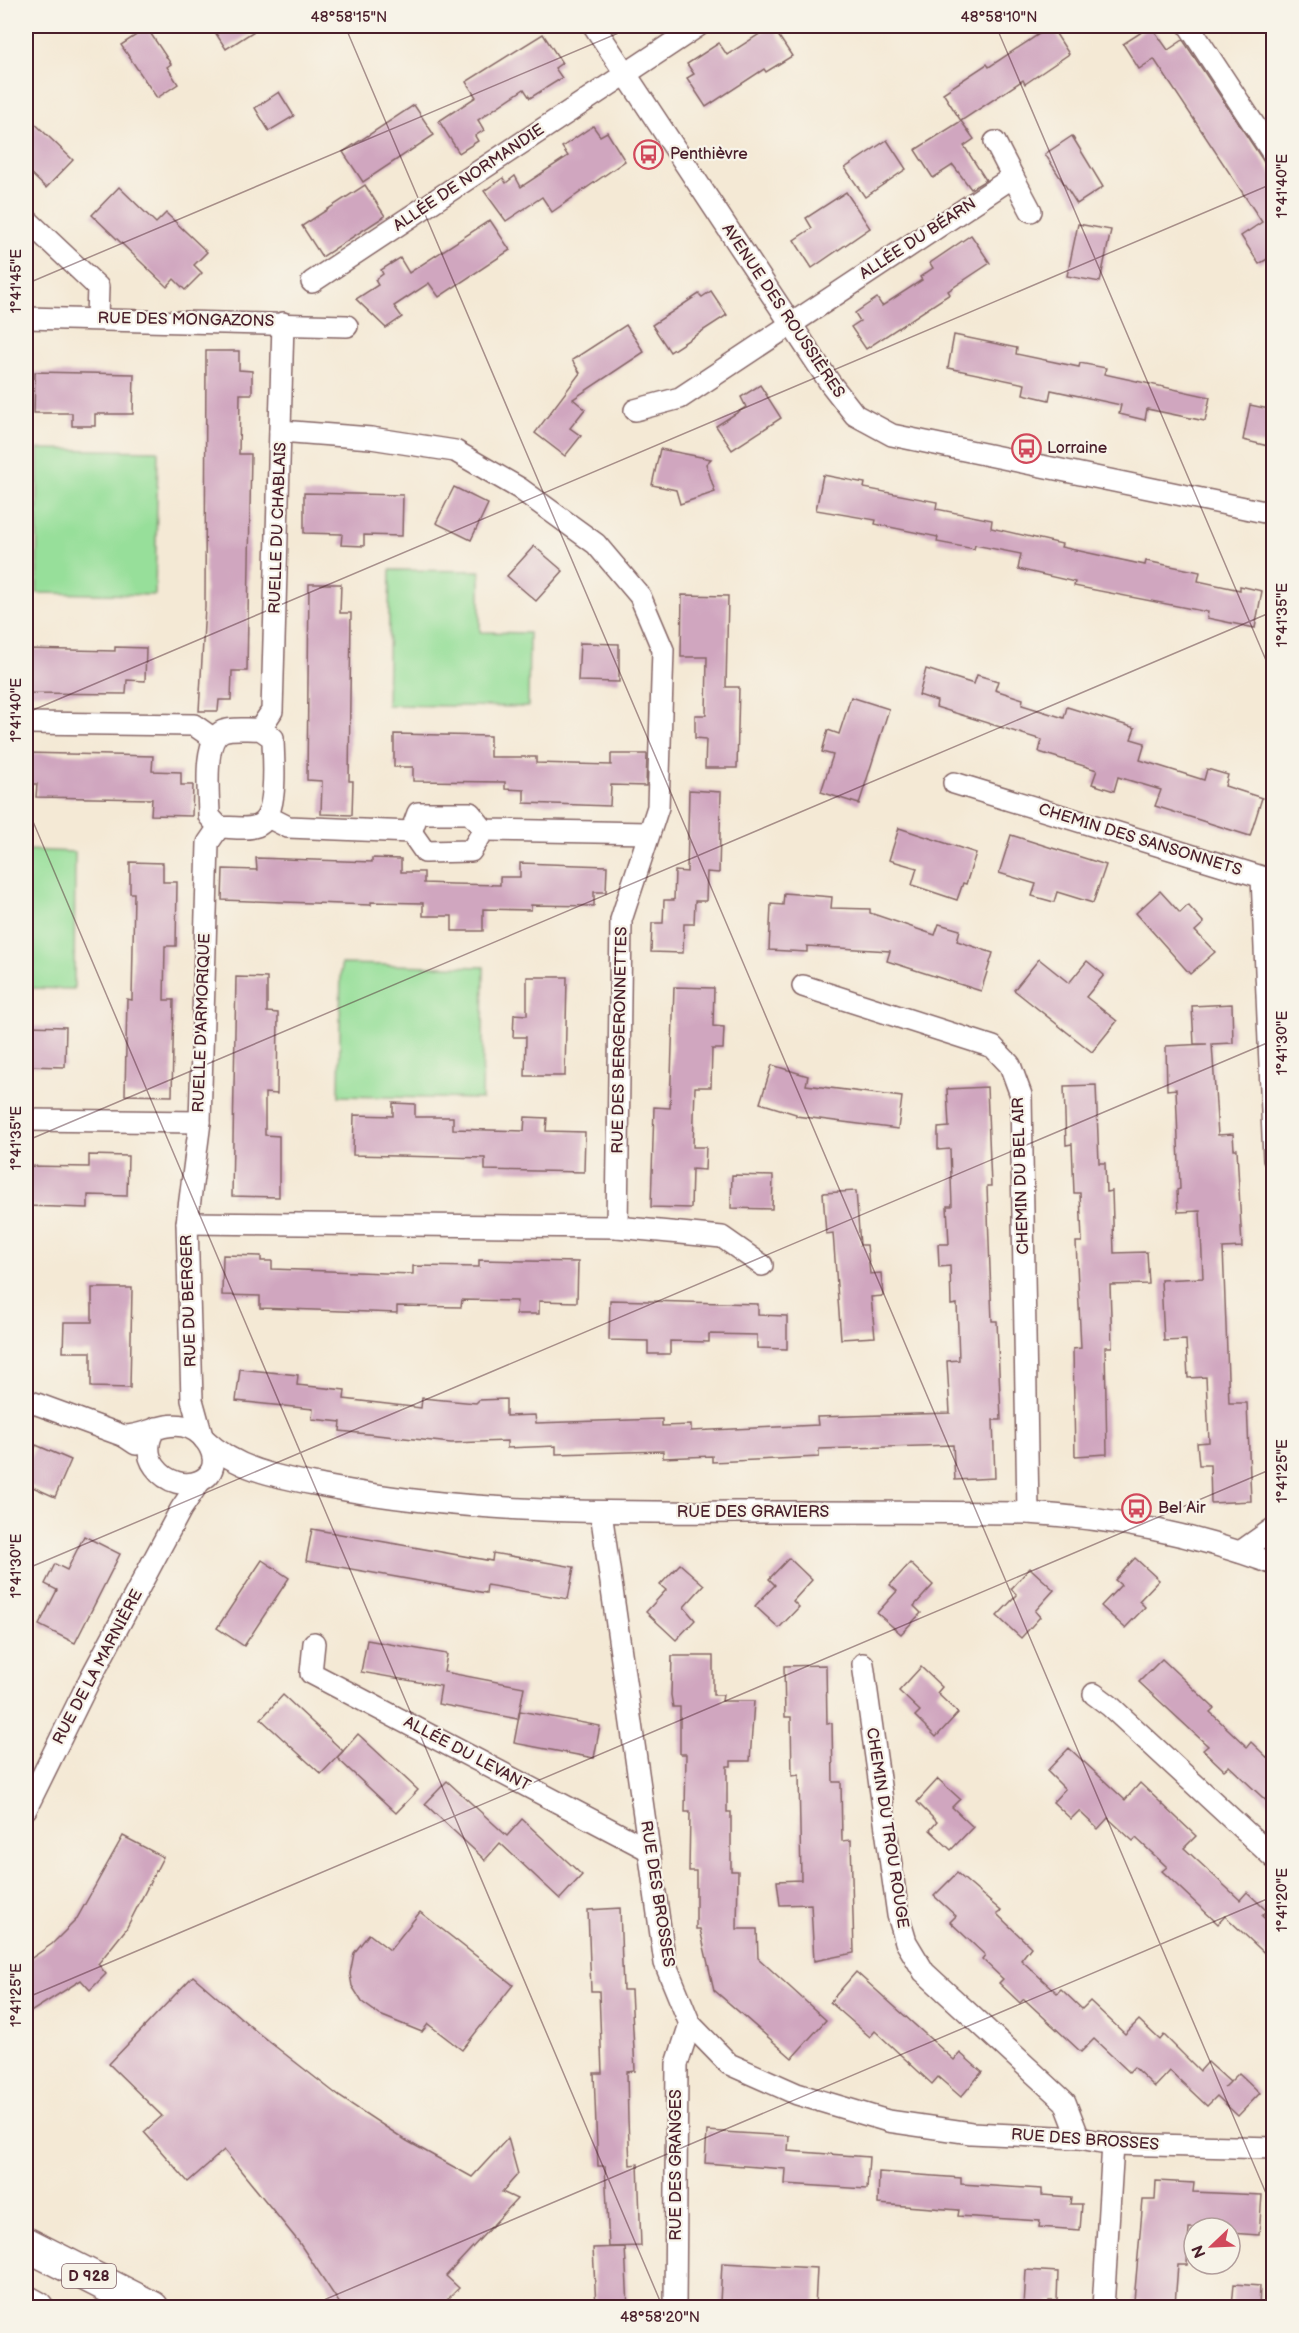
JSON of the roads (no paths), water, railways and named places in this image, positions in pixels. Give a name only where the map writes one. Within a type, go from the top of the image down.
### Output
[{"type":"main road","name":"D 928","points":[[26,2244],[152,2307]]},
{"type":"main road","points":[[26,2302],[37,2307]]},
{"type":"street","name":"AVENUE DES ROUSSIÈRES","points":[[594,26],[830,383],[855,415],[892,435],[1274,514]]},
{"type":"street","name":"ALLÉE DE NORMANDIE","points":[[312,282],[698,26]]},
{"type":"street","points":[[1189,26],[1274,155]]},
{"type":"street","points":[[995,142],[1031,211]]},
{"type":"street","name":"ALLÉE DU BÉARN","points":[[635,410],[680,398],[1013,177]]},
{"type":"street","points":[[26,219],[98,287],[97,318]]},
{"type":"street","name":"RUE DES MONGAZONS","points":[[26,318],[347,326]]},
{"type":"street","name":"RUELLE DU CHABLAIS","points":[[260,729],[272,711],[283,323]]},
{"type":"street","name":"RUE DES BERGERONNETTES","points":[[280,431],[371,438],[455,451],[519,489],[596,544],[640,596],[663,650],[658,807],[621,920],[617,1227]]},
{"type":"street","points":[[26,723],[194,725],[214,738]]},
{"type":"street","points":[[260,729],[273,738],[272,806],[268,817],[257,826],[219,827],[209,816],[209,754],[214,738],[224,731],[260,729]]},
{"type":"street","name":"CHEMIN DES SANSONNETS","points":[[954,783],[1268,879],[1274,1159]]},
{"type":"street","points":[[411,832],[418,813],[470,813],[484,830],[650,833]]},
{"type":"street","points":[[268,817],[288,827],[411,832]]},
{"type":"street","name":"RUELLE D'ARMORIQUE","points":[[187,1222],[200,1122],[207,843],[219,827]]},
{"type":"street","points":[[411,832],[426,852],[471,851],[484,830]]},
{"type":"street","name":"CHEMIN DU BEL AIR","points":[[803,986],[993,1047],[1010,1065],[1021,1095],[1028,1513]]},
{"type":"street","points":[[26,1120],[200,1122]]},
{"type":"street","points":[[187,1222],[617,1227],[722,1237],[762,1264]]},
{"type":"street","name":"RUE DU BERGER","points":[[187,1222],[194,1414],[203,1437]]},
{"type":"street","name":"RUE DU BERGER","points":[[161,1427],[173,1419],[184,1401],[192,1379]]},
{"type":"street","points":[[26,1400],[124,1436],[153,1463],[160,1473],[176,1483],[188,1484],[202,1480],[211,1472],[213,1462],[211,1451],[203,1437],[186,1426],[161,1427],[124,1436]]},
{"type":"street","points":[[161,1427],[148,1447],[168,1498],[173,1527]]},
{"type":"street","name":"RUE DES GRAVIERS","points":[[203,1437],[224,1456],[264,1474]]},
{"type":"street","name":"RUE DES GRAVIERS","points":[[202,1480],[238,1473],[264,1474],[376,1496],[492,1507],[601,1512],[1028,1513],[1093,1518],[1171,1531],[1274,1564]]},
{"type":"street","name":"RUE DE LA MARNIÈRE","points":[[26,1809],[90,1679],[173,1527],[202,1480]]},
{"type":"street","name":"RUE DES BROSSES","points":[[601,1512],[665,1963],[690,2024],[729,2064],[797,2094],[888,2121],[972,2133],[1079,2138],[1113,2144],[1274,2148]]},
{"type":"street","points":[[1240,1552],[1274,1528]]},
{"type":"street","name":"ALLÉE DU LEVANT","points":[[314,1643],[312,1673],[649,1850]]},
{"type":"street","name":"CHEMIN DU TROU ROUGE","points":[[863,1664],[896,1904],[906,1942],[924,1971],[1065,2102],[1079,2138]]},
{"type":"street","points":[[1094,1694],[1110,1706],[1274,1858]]},
{"type":"street","name":"RUE DES GRANGES","points":[[675,2307],[677,2064],[690,2024]]},
{"type":"street","points":[[1103,2307],[1113,2144]]},
{"type":"place","name":"Penthièvre","points":[[649,154]]},
{"type":"place","name":"Lorraine","points":[[1026,448]]},
{"type":"place","name":"Bel Air","points":[[1137,1508]]}]
